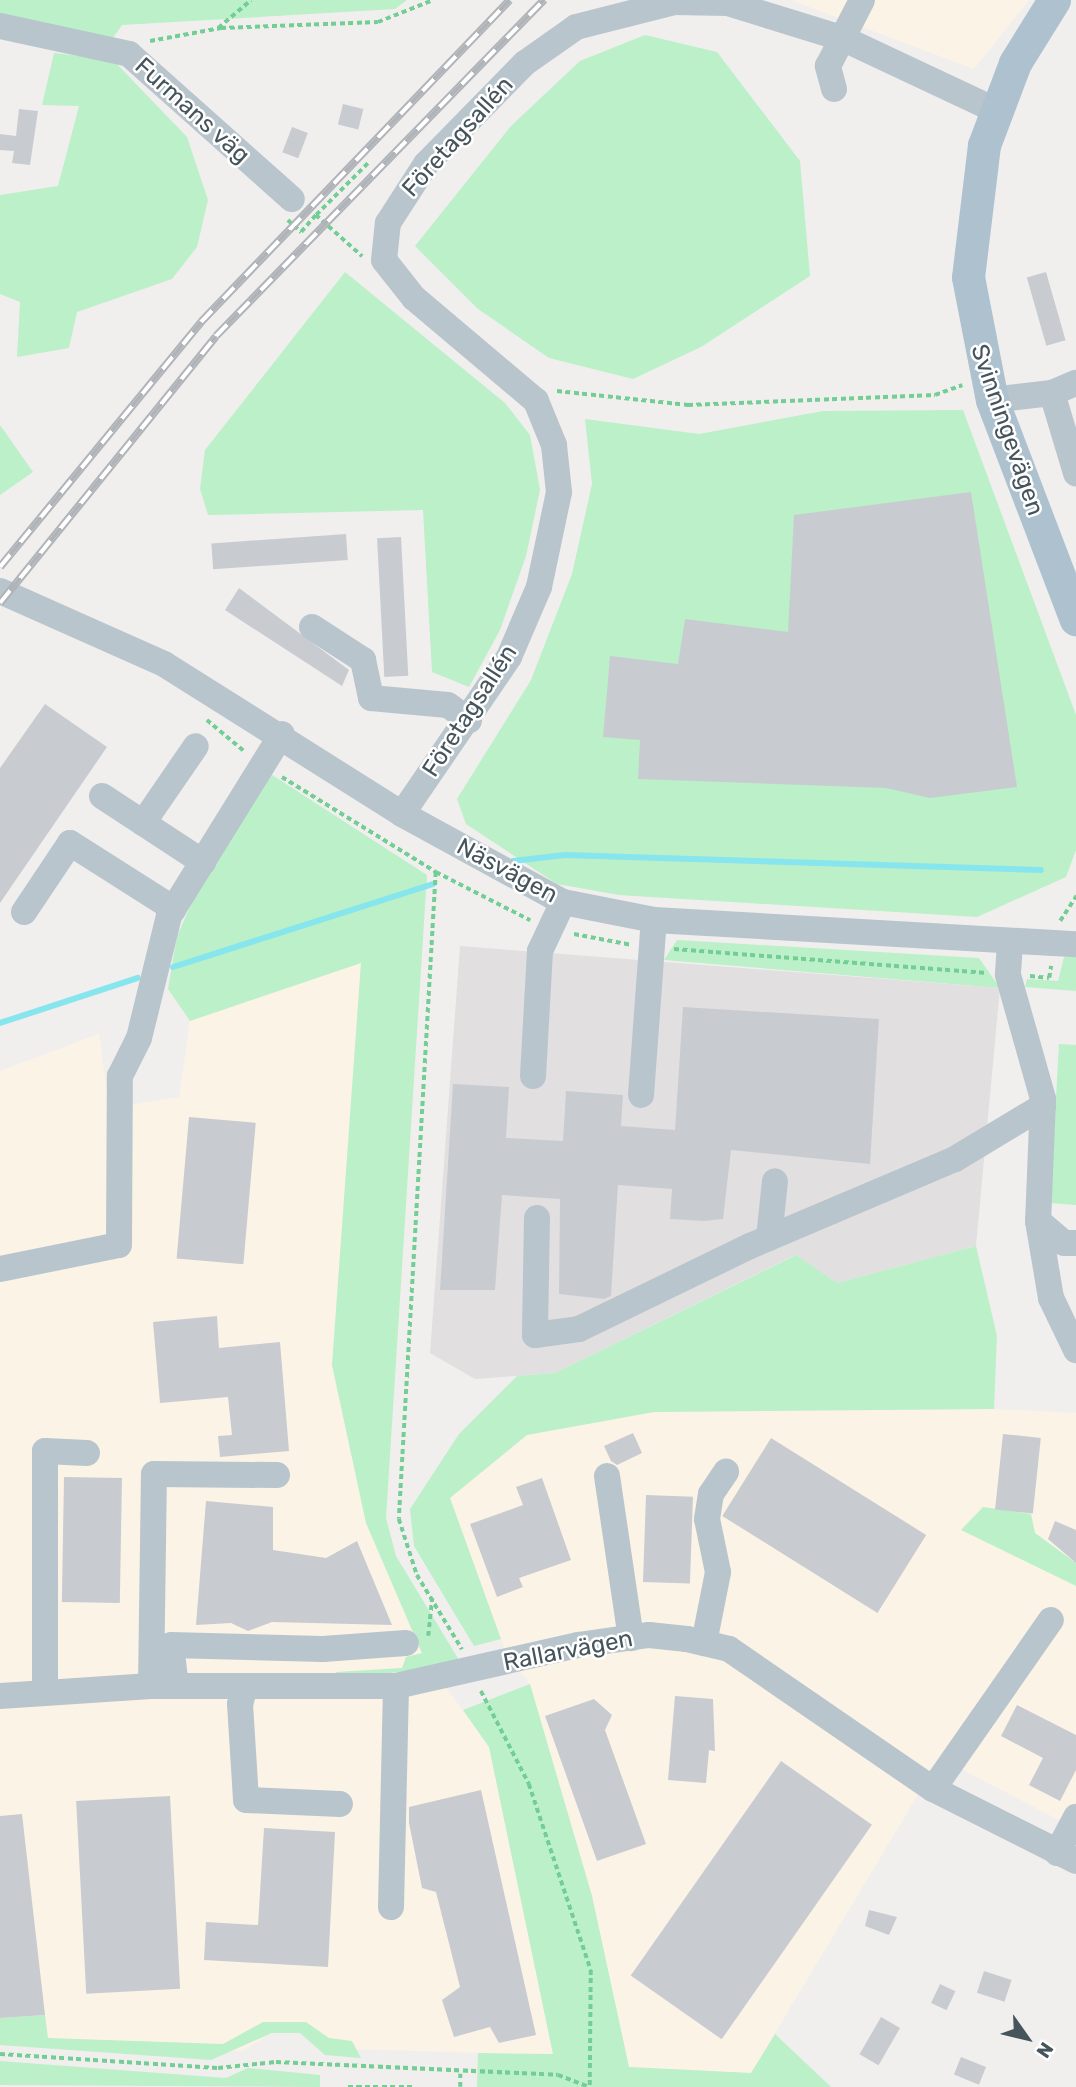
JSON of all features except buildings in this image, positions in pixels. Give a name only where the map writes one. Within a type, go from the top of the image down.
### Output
[{"type":"main road","name":"Svinningevägen","points":[[1054,0],[996,110],[975,181],[968,250],[972,324],[992,400],[1076,620]]},
{"type":"street","points":[[834,89],[828,66],[862,0]]},
{"type":"street","name":"Företagsallén","points":[[384,260],[388,223],[426,164],[524,63],[576,27],[636,9],[728,3],[844,39],[996,110]]},
{"type":"street","name":"Furmans väg","points":[[0,26],[129,54],[292,199]]},
{"type":"street","points":[[384,260],[414,298],[536,401]]},
{"type":"street","points":[[992,400],[1064,388],[1076,472]]},
{"type":"street","name":"Företagsallén","points":[[402,814],[469,720],[509,657],[547,557],[559,472],[536,401]]},
{"type":"street","name":"Näsvägen","points":[[0,591],[131,648],[282,734],[402,814],[563,902],[654,920],[1010,944],[1065,945]]},
{"type":"street","points":[[312,628],[363,660],[371,698],[448,705],[469,720]]},
{"type":"street","points":[[0,1269],[120,1245],[120,1076],[139,1038],[174,909],[282,734]]},
{"type":"street","points":[[143,823],[196,746]]},
{"type":"street","points":[[102,796],[203,862]]},
{"type":"street","points":[[24,912],[70,843],[174,909]]},
{"type":"street","points":[[533,1076],[540,951],[563,902]]},
{"type":"street","points":[[641,1095],[654,920]]},
{"type":"street","points":[[1010,944],[1008,975],[1043,1106],[1038,1221],[1051,1298],[1076,1350]]},
{"type":"street","points":[[537,1218],[535,1335],[579,1329],[769,1238],[955,1159],[1043,1106]]},
{"type":"street","points":[[769,1238],[775,1181]]},
{"type":"street","points":[[1038,1221],[1064,1243],[1076,1243]]},
{"type":"street","points":[[45,1692],[45,1451],[87,1453]]},
{"type":"street","points":[[704,1643],[718,1572],[707,1519],[711,1494],[726,1472]]},
{"type":"street","points":[[164,1686],[154,1474],[277,1475]]},
{"type":"street","points":[[607,1476],[631,1638]]},
{"type":"street","points":[[933,1789],[1051,1620]]},
{"type":"street","name":"Rallarvägen","points":[[0,1696],[164,1686],[326,1689],[477,1684],[631,1638],[704,1643],[729,1649],[778,1678],[933,1789],[1067,1857]]},
{"type":"street","points":[[164,1686],[172,1645],[323,1649],[406,1643]]},
{"type":"street","points":[[323,1649],[326,1689]]},
{"type":"street","points":[[391,1907],[396,1686]]},
{"type":"street","points":[[245,1687],[240,1704],[246,1800],[340,1804]]},
{"type":"street","points":[[1067,1857],[1076,1817]]},
{"type":"path","points":[[217,29],[251,0]]},
{"type":"path","points":[[129,54],[147,41],[217,29],[378,22],[433,0]]},
{"type":"path","points":[[292,199],[279,212],[300,232],[369,162]]},
{"type":"path","points":[[316,215],[366,260],[384,260]]},
{"type":"path","points":[[536,401],[557,391],[688,405],[935,395],[960,385]]},
{"type":"path","points":[[201,715],[262,764],[436,872],[551,928],[650,947],[1049,978],[1065,945],[1058,924],[1076,896]]},
{"type":"path","points":[[0,2054],[460,2074],[558,2075],[590,2087],[591,1970],[529,1784],[417,1575],[399,1519],[436,872]]},
{"type":"path","points":[[460,2074],[460,2087]]},
{"type":"path","points":[[348,2087],[414,2087]]},
{"type":"shaded area","points":[[791,0],[1029,0],[974,69]]},
{"type":"shaded area","points":[[460,946],[1000,988],[976,1246],[837,1283],[795,1255],[555,1373],[475,1379],[430,1353]]},
{"type":"shaded area","points":[[361,963],[332,1365],[366,1523],[422,1654],[489,1747],[553,2055],[318,2048],[300,2033],[272,2033],[242,2051],[0,2041],[0,1071],[99,1034],[109,1108],[179,1097],[190,1021]]},
{"type":"shaded area","points":[[994,1409],[1076,1413],[1076,1829],[940,1758],[751,2073],[629,2067],[592,1896],[530,1684],[506,1653],[450,1498],[526,1435],[654,1412]]},
{"type":"green space","points":[[0,0],[407,0],[395,9],[122,25],[113,38],[0,15]]},
{"type":"green space","points":[[645,35],[717,52],[800,161],[810,276],[701,347],[633,379],[549,358],[478,309],[415,246],[511,126],[580,61]]},
{"type":"green space","points":[[54,53],[113,60],[187,137],[208,200],[197,247],[172,279],[77,312],[69,348],[17,357],[20,302],[0,294],[0,195],[58,186],[79,106],[42,105]]},
{"type":"green space","points":[[345,272],[505,403],[530,435],[540,490],[526,556],[500,630],[469,687],[432,672],[423,510],[208,515],[200,489],[205,450]]},
{"type":"green space","points":[[963,410],[1076,715],[1076,850],[1066,877],[977,917],[619,895],[557,884],[466,824],[457,799],[531,680],[572,574],[592,484],[585,419],[699,434],[823,411]]},
{"type":"green space","points":[[0,425],[33,472],[0,495]]},
{"type":"green space","points":[[269,773],[427,875],[386,1518],[396,1556],[462,1665],[336,1679],[336,1672],[402,1668],[406,1657],[422,1653],[366,1523],[332,1365],[361,963],[190,1021],[168,989],[177,936],[211,860]]},
{"type":"green space","points":[[677,940],[979,958],[1000,988],[664,960]]},
{"type":"green space","points":[[1064,957],[1076,957],[1076,991],[1025,987],[1027,979],[1058,981]]},
{"type":"green space","points":[[1059,1044],[1076,1045],[1076,1205],[1050,1203]]},
{"type":"green space","points":[[976,1246],[997,1336],[994,1409],[654,1412],[527,1435],[450,1498],[501,1639],[474,1646],[414,1546],[410,1509],[459,1434],[517,1376],[555,1373],[796,1255],[837,1283]]},
{"type":"green space","points":[[983,1507],[1031,1514],[1035,1533],[1076,1563],[1076,1586],[961,1530]]},
{"type":"green space","points":[[530,1684],[592,1896],[629,2067],[751,2073],[775,2034],[831,2087],[477,2087],[478,2053],[553,2054],[489,1747],[463,1710]]},
{"type":"green space","points":[[45,2015],[48,2038],[223,2044],[263,2022],[306,2022],[329,2038],[352,2041],[361,2058],[325,2055],[300,2033],[272,2033],[211,2060],[0,2045],[0,2018]]},
{"type":"green space","points":[[0,2061],[226,2078],[248,2068],[320,2075],[320,2087],[0,2085]]},
{"type":"waterway","points":[[513,861],[565,855],[1041,870]]},
{"type":"waterway","points":[[173,967],[433,884]]},
{"type":"waterway","points":[[0,1023],[138,978]]},
{"type":"railway","points":[[0,567],[201,322],[510,0]]},
{"type":"railway","points":[[0,603],[216,336],[544,0]]}]
